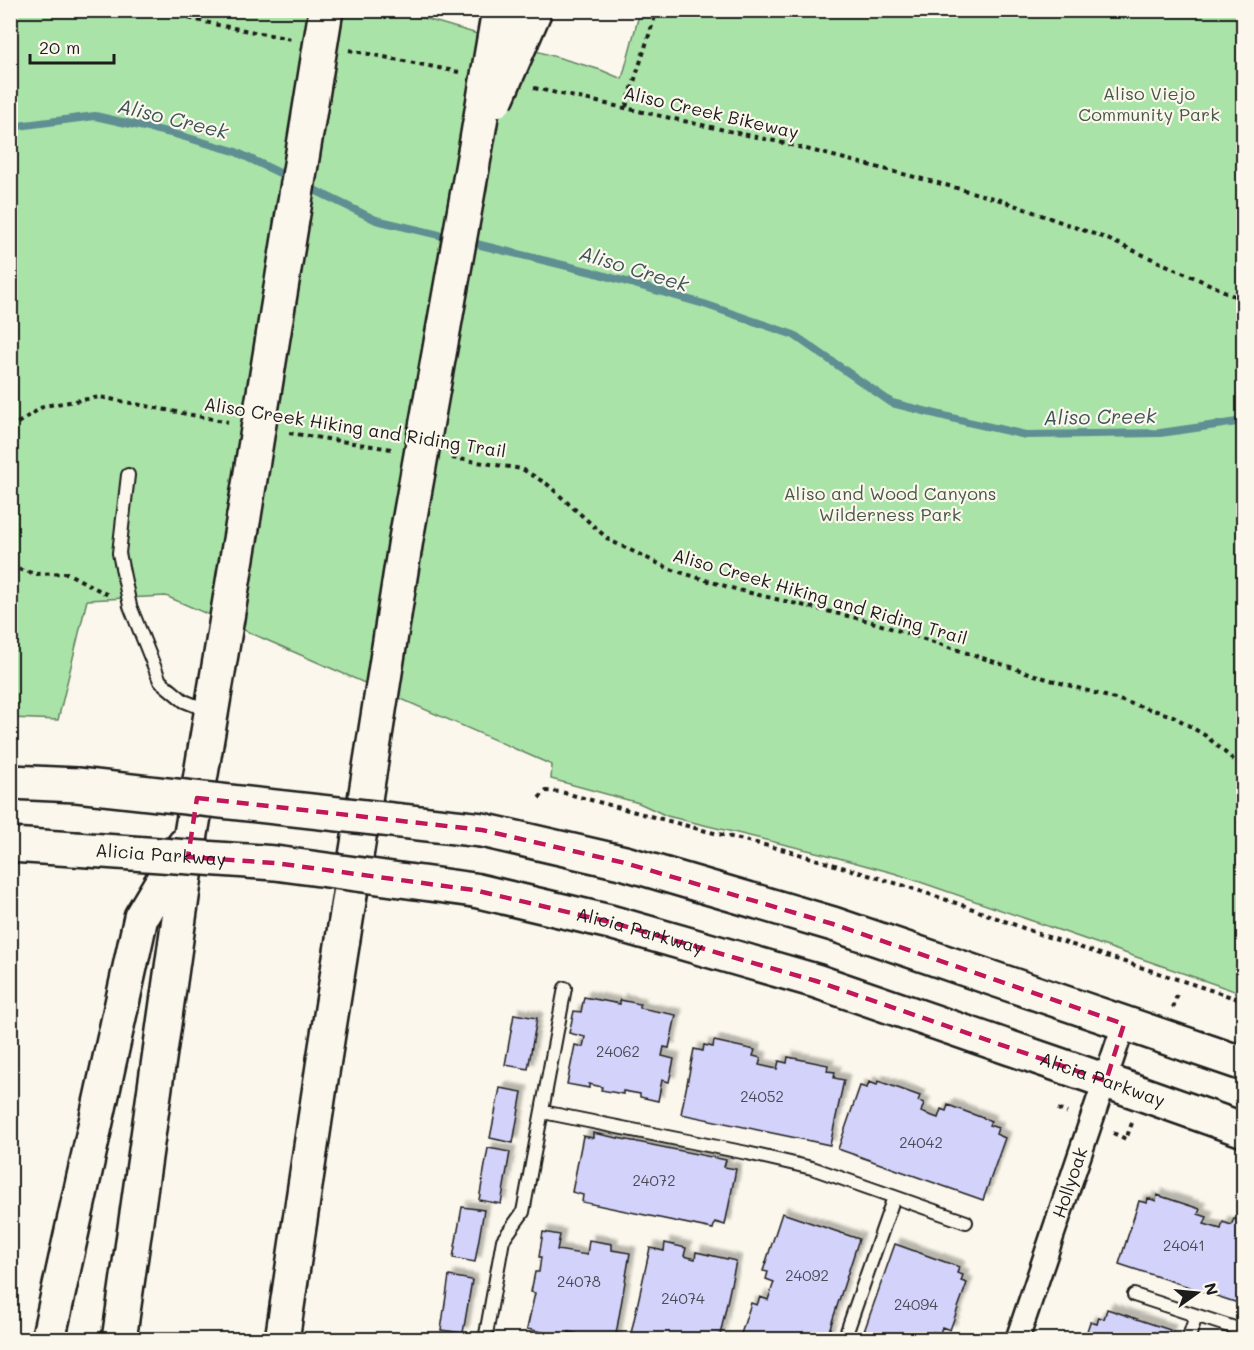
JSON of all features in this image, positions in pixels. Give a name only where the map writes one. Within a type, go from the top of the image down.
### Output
[{"type":"main road","points":[[119,1340],[191,834],[326,10]]},
{"type":"main road","points":[[282,1340],[406,539],[499,10]]},
{"type":"main road","points":[[476,146],[536,10]]},
{"type":"main road","points":[[10,782],[77,785],[482,830],[625,863],[833,924],[1244,1064]]},
{"type":"main road","points":[[48,1340],[141,917],[191,834]]},
{"type":"main road","name":"Alicia Parkway","points":[[10,845],[275,863],[474,890],[610,922],[816,981],[1244,1130]]},
{"type":"main road","points":[[299,1340],[323,1066]]},
{"type":"street","name":"Hollyoak","points":[[1017,1340],[1124,1024]]},
{"type":"lane","points":[[128,475],[119,553],[130,606],[160,681],[184,701],[211,712]]},
{"type":"lane","points":[[485,1340],[503,1240],[523,1212],[566,988]]},
{"type":"lane","points":[[543,1112],[801,1166],[966,1222]]},
{"type":"lane","points":[[844,1340],[894,1197]]},
{"type":"lane","points":[[1134,1295],[1244,1331]]},
{"type":"lane","points":[[1188,1340],[1196,1316]]},
{"type":"path","points":[[154,10],[218,26],[296,40]]},
{"type":"path","points":[[626,107],[657,10]]},
{"type":"path","points":[[341,49],[465,73]]},
{"type":"path","name":"Aliso Creek Bikeway","points":[[534,88],[779,142],[1000,200],[1105,238],[1244,301]]},
{"type":"path","name":"Aliso Creek Hiking and Riding Trail","points":[[10,428],[44,406],[100,397],[235,423]]},
{"type":"path","name":"Aliso Creek Hiking and Riding Trail","points":[[281,431],[396,450]]},
{"type":"path","name":"Aliso Creek Hiking and Riding Trail","points":[[442,457],[522,469],[547,484],[609,540],[670,569],[738,590],[869,621],[1044,678],[1173,716],[1206,736],[1244,770]]},
{"type":"path","points":[[10,567],[36,574],[67,573],[130,606]]},
{"type":"path","points":[[539,798],[546,791],[561,792],[785,850],[965,906],[1039,934],[1244,1001]]},
{"type":"highlighted area","points":[[197,798],[482,830],[625,863],[833,924],[1124,1024],[1106,1081],[816,981],[610,922],[474,890],[275,863],[188,857]]},
{"type":"green space","points":[[11,11],[399,11],[601,70],[622,79],[640,11],[1243,11],[1243,994],[897,874],[667,816],[639,803],[551,779],[552,765],[166,596],[87,600],[58,720],[11,718]]},
{"type":"building","points":[[584,997],[620,1004],[620,1000],[640,1004],[640,1008],[676,1015],[669,1048],[664,1047],[662,1056],[674,1059],[669,1082],[662,1080],[658,1101],[640,1097],[640,1094],[601,1090],[602,1087],[589,1084],[589,1088],[567,1084],[575,1045],[583,1047],[585,1037],[569,1033],[574,1011],[581,1012]]},
{"type":"building","points":[[514,1014],[537,1018],[528,1069],[505,1065]]},
{"type":"building","points":[[714,1041],[755,1050],[753,1056],[761,1058],[759,1065],[777,1069],[779,1061],[787,1063],[788,1057],[828,1065],[827,1071],[835,1072],[834,1078],[844,1080],[830,1145],[681,1114],[694,1049],[703,1051],[704,1045],[713,1047]]},
{"type":"building","points":[[878,1081],[920,1096],[918,1101],[924,1103],[921,1112],[938,1118],[941,1109],[946,1111],[948,1105],[991,1121],[989,1125],[998,1128],[996,1134],[1005,1138],[983,1200],[838,1149],[860,1086],[867,1088],[869,1082],[877,1085]]},
{"type":"building","points":[[500,1088],[522,1092],[513,1143],[490,1138]]},
{"type":"building","points":[[593,1133],[726,1160],[724,1167],[736,1169],[725,1225],[715,1222],[713,1229],[582,1202],[583,1195],[572,1192],[583,1136],[593,1138]]},
{"type":"building","points":[[488,1148],[510,1152],[501,1204],[479,1200]]},
{"type":"building","points":[[1157,1195],[1200,1209],[1198,1214],[1207,1217],[1204,1224],[1221,1229],[1223,1222],[1231,1225],[1234,1219],[1244,1222],[1244,1305],[1119,1264],[1139,1201],[1147,1203],[1148,1198],[1156,1201]]},
{"type":"building","points":[[462,1207],[484,1210],[475,1262],[453,1258]]},
{"type":"building","points":[[782,1213],[859,1239],[826,1340],[739,1340],[751,1303],[757,1305],[760,1297],[768,1300],[774,1282],[766,1279],[768,1272],[763,1271]]},
{"type":"building","points":[[543,1232],[560,1235],[557,1250],[587,1255],[589,1240],[612,1244],[612,1250],[630,1253],[615,1340],[578,1340],[579,1334],[569,1332],[567,1340],[542,1340],[543,1332],[527,1329],[535,1293],[531,1292],[535,1272],[539,1272]]},
{"type":"building","points":[[665,1243],[686,1248],[684,1256],[695,1259],[696,1252],[736,1261],[719,1340],[638,1340],[630,1338],[650,1248],[664,1251]]},
{"type":"building","points":[[895,1244],[959,1267],[957,1273],[963,1275],[961,1281],[967,1283],[950,1330],[942,1327],[940,1334],[933,1332],[930,1340],[861,1340]]},
{"type":"building","points":[[449,1276],[472,1280],[463,1333],[441,1330]]},
{"type":"building","points":[[1107,1309],[1170,1330],[1167,1340],[1084,1340],[1090,1322],[1097,1324],[1099,1317],[1104,1319]]},
{"type":"waterway","name":"Aliso Creek","points":[[10,127],[95,116],[171,133],[234,151],[292,179]]},
{"type":"waterway","name":"Aliso Creek","points":[[304,185],[376,220],[452,238]]},
{"type":"waterway","name":"Aliso Creek","points":[[464,241],[592,272],[704,304],[794,335],[892,403],[968,422],[1026,435],[1160,433],[1244,421]]},
{"type":"park label","name":"Aliso Viejo Community Park","points":[[1149,104]]},
{"type":"park label","name":"Aliso and Wood Canyons Wilderness Park","points":[[890,504]]}]
